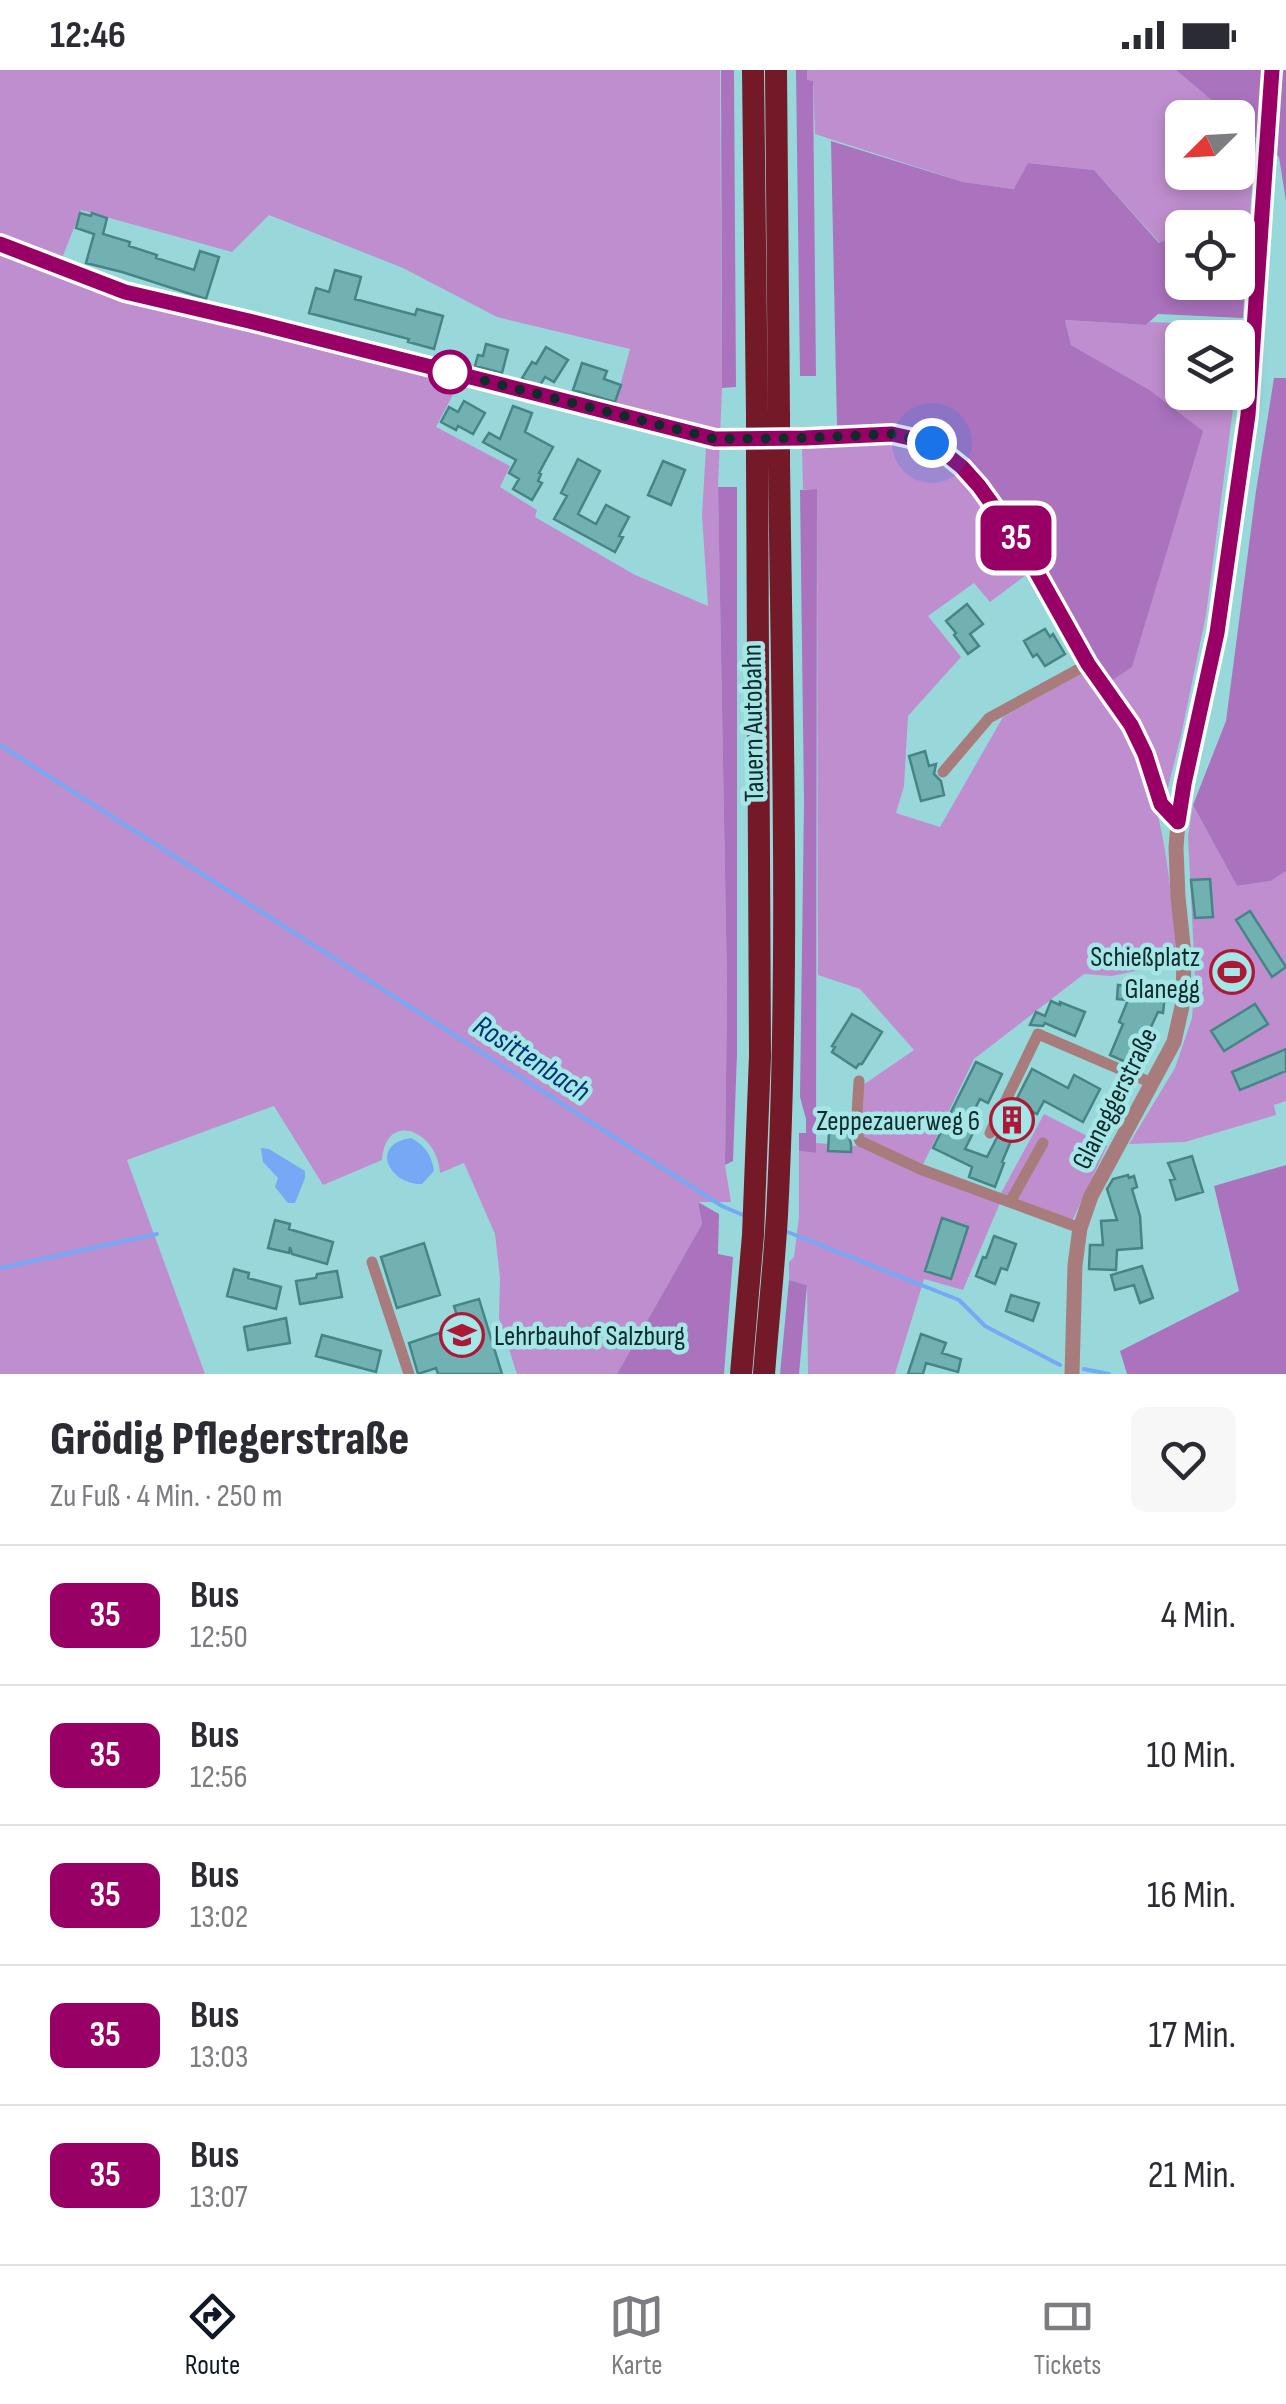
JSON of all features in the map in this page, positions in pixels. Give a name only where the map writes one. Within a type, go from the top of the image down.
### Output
[{"type":"highway","name":"Tauern Autobahn","points":[[753,70],[768,416]]},
{"type":"highway","name":"Tauern Autobahn","points":[[764,1374],[764,1239],[783,1060],[784,913],[768,460],[776,70]]},
{"type":"highway","name":"Tauern Autobahn","points":[[741,1374],[764,1239]]},
{"type":"street","name":"Glaneggerstraße","points":[[1072,1374],[1075,1264],[1080,1228],[1091,1196],[1174,1042],[1184,1002],[1178,822],[1217,633],[1248,415],[1272,70]]},
{"type":"street","points":[[0,244],[125,292],[715,439],[892,434],[932,443],[962,467],[1022,546],[1088,664],[1131,725],[1161,804],[1178,822]]},
{"type":"street","points":[[943,772],[989,718],[1088,664]]},
{"type":"street","points":[[990,1133],[1038,1034],[1152,1083]]},
{"type":"street","points":[[858,1081],[856,1130],[860,1141],[920,1169],[1080,1228]]},
{"type":"street","points":[[1010,1202],[1043,1143]]},
{"type":"street","points":[[372,1262],[409,1374]]},
{"type":"shaded area","points":[[0,70],[720,70],[722,388],[718,487],[727,987],[725,1165],[731,1202],[698,1202],[702,1224],[617,1374],[517,1374],[499,1318],[495,1234],[464,1163],[440,1173],[431,1146],[422,1137],[402,1131],[392,1135],[382,1160],[323,1185],[274,1106],[127,1160],[205,1374],[0,1374]],"holes":[[[81,210],[232,252],[269,215],[403,268],[497,317],[630,349],[614,408],[707,431],[702,515],[708,606],[635,575],[535,517],[537,510],[500,487],[510,466],[436,427],[459,383],[125,298],[57,271]]]},
{"type":"shaded area","points":[[721,70],[734,70],[736,387],[722,388]]},
{"type":"shaded area","points":[[796,70],[807,70],[807,80],[813,81],[816,376],[800,376]]},
{"type":"shaded area","points":[[807,70],[1176,70],[1211,100],[1165,100],[1165,190],[1252,190],[1250,210],[1165,210],[1165,241],[1160,243],[1094,170],[1029,163],[1015,189],[963,182],[815,134],[813,81],[807,81]]},
{"type":"shaded area","points":[[1176,70],[1286,70],[1286,201],[1279,157],[1255,137],[1255,100],[1211,100]]},
{"type":"shaded area","points":[[831,141],[963,182],[1014,189],[1028,163],[1094,170],[1159,243],[1165,240],[1165,300],[1244,300],[1243,318],[1158,314],[1146,325],[1065,320],[1071,345],[1148,389],[1165,402],[1165,410],[1176,410],[1203,431],[1132,667],[1108,683],[1020,533],[995,499],[932,439],[902,428],[837,427]]},
{"type":"shaded area","points":[[1065,320],[1165,323],[1165,410],[1233,410],[1206,615],[1166,796],[1140,731],[1108,683],[1148,389],[1071,345]]},
{"type":"shaded area","points":[[1274,378],[1286,378],[1286,871],[1271,881],[1237,886],[1193,805],[1226,721]]},
{"type":"shaded area","points":[[893,442],[933,452],[965,477],[990,508],[1030,572],[990,602],[974,583],[928,616],[961,657],[908,716],[904,786],[896,813],[940,827],[1003,717],[1086,671],[1124,729],[1149,785],[1164,842],[1177,962],[1112,976],[1084,974],[974,1059],[919,1173],[1000,1203],[963,1290],[924,1279],[895,1374],[808,1374],[807,1285],[789,1280],[799,1217],[799,1151],[816,1153],[816,1143],[857,1146],[863,1085],[914,1050],[860,989],[818,975],[817,490],[803,489],[802,445]]},
{"type":"shaded area","points":[[718,487],[737,487],[737,1054],[733,1161],[725,1165],[727,987]]},
{"type":"shaded area","points":[[817,489],[816,1153],[799,1151],[799,1133],[806,1133],[800,1097],[804,802],[800,490]]},
{"type":"shaded area","name":"Schießplatz Glanegg","points":[[1193,805],[1237,886],[1271,881],[1286,871],[1286,1101],[1274,1105],[1276,1115],[1185,1142],[1129,1144],[1175,1068],[1192,1018],[1195,976],[1188,837]]},
{"type":"shaded area","points":[[1044,1114],[1107,1146],[1073,1219],[1001,1193]]},
{"type":"shaded area","points":[[1286,1165],[1286,1374],[1127,1374],[1120,1351],[1239,1291],[1214,1186]]},
{"type":"shaded area","points":[[698,1202],[719,1214],[718,1254],[733,1257],[724,1374],[617,1374],[702,1224]]},
{"type":"shaded area","points":[[789,1280],[807,1285],[799,1374],[780,1374]]},
{"type":"water","points":[[411,1138],[424,1148],[433,1166],[434,1171],[422,1184],[400,1178],[388,1164],[390,1148]]},
{"type":"water","points":[[261,1148],[305,1171],[295,1203],[288,1203],[275,1187],[278,1178],[263,1162]]},
{"type":"building","points":[[80,213],[107,218],[103,234],[130,242],[129,246],[157,255],[156,258],[194,270],[200,251],[219,257],[206,299],[86,263],[94,234],[76,228]]},
{"type":"building","points":[[335,270],[361,277],[355,299],[415,315],[417,309],[443,316],[434,349],[309,313],[316,288],[329,292]]},
{"type":"building","points":[[486,344],[508,350],[502,373],[475,366]]},
{"type":"building","points":[[546,347],[568,360],[554,382],[545,377],[540,385],[530,383],[522,378]]},
{"type":"building","points":[[582,363],[607,371],[604,379],[621,385],[615,402],[573,390]]},
{"type":"building","points":[[464,401],[485,413],[473,434],[441,422],[449,407],[458,412]]},
{"type":"building","points":[[513,406],[532,413],[525,432],[553,447],[539,473],[538,481],[542,483],[532,500],[513,489],[519,479],[509,473],[516,460],[483,442],[489,433],[500,439]]},
{"type":"building","points":[[578,459],[600,471],[578,514],[596,524],[606,505],[629,517],[615,552],[554,519],[567,496],[561,493]]},
{"type":"building","points":[[663,461],[685,470],[671,505],[648,495]]},
{"type":"building","points":[[967,604],[983,624],[970,634],[979,646],[968,654],[946,621]]},
{"type":"building","points":[[1045,629],[1050,637],[1053,634],[1065,654],[1045,666],[1037,654],[1033,657],[1024,641]]},
{"type":"building","points":[[925,751],[929,766],[936,764],[934,774],[941,781],[944,795],[921,801],[909,756]]},
{"type":"building","points":[[1210,879],[1213,917],[1195,918],[1191,880]]},
{"type":"building","points":[[1250,911],[1286,967],[1272,977],[1236,920]]},
{"type":"building","points":[[1118,985],[1166,987],[1163,1013],[1158,1012],[1133,1065],[1110,1055],[1128,1000],[1117,999]]},
{"type":"building","points":[[1051,1001],[1085,1012],[1075,1036],[1045,1023],[1030,1025],[1036,1012],[1045,1016]]},
{"type":"building","points":[[1255,1004],[1268,1024],[1224,1051],[1211,1031]]},
{"type":"building","points":[[852,1014],[882,1032],[856,1068],[832,1052]]},
{"type":"building","points":[[1286,1049],[1286,1071],[1240,1090],[1232,1072]]},
{"type":"building","points":[[976,1062],[1002,1074],[988,1103],[980,1099],[965,1128],[973,1133],[965,1149],[987,1157],[1032,1069],[1068,1088],[1074,1075],[1100,1089],[1083,1122],[1044,1101],[1037,1114],[1025,1108],[995,1187],[969,1177],[972,1167],[933,1148]]},
{"type":"building","points":[[830,1116],[847,1117],[851,1152],[828,1151]]},
{"type":"building","points":[[1192,1156],[1203,1192],[1176,1200],[1170,1180],[1175,1179],[1168,1163]]},
{"type":"building","points":[[1134,1176],[1137,1187],[1132,1189],[1140,1216],[1142,1248],[1117,1250],[1116,1270],[1089,1269],[1090,1245],[1103,1245],[1101,1221],[1117,1220],[1107,1189],[1113,1179]]},
{"type":"building","points":[[942,1218],[968,1227],[951,1279],[925,1271]]},
{"type":"building","points":[[275,1220],[290,1224],[289,1229],[333,1242],[327,1264],[292,1254],[290,1247],[289,1253],[268,1248]]},
{"type":"building","points":[[994,1236],[1016,1244],[1007,1270],[1001,1268],[995,1284],[976,1276]]},
{"type":"building","points":[[424,1243],[440,1295],[397,1308],[381,1257]]},
{"type":"building","points":[[1142,1266],[1153,1298],[1140,1303],[1134,1285],[1115,1290],[1111,1275]]},
{"type":"building","points":[[234,1269],[249,1273],[248,1278],[281,1287],[276,1309],[227,1296]]},
{"type":"building","points":[[337,1271],[342,1297],[300,1304],[296,1281]]},
{"type":"building","points":[[1011,1295],[1039,1303],[1033,1321],[1006,1311]]},
{"type":"building","name":"Lehrbauhof Salzburg","points":[[479,1299],[502,1374],[438,1374],[436,1368],[418,1374],[409,1343],[460,1326],[454,1306]]},
{"type":"building","points":[[286,1318],[290,1343],[248,1350],[244,1327]]},
{"type":"building","points":[[921,1334],[946,1343],[942,1353],[961,1359],[958,1372],[926,1363],[923,1374],[908,1374]]},
{"type":"building","points":[[322,1335],[381,1351],[376,1372],[316,1356]]},
{"type":"waterway","name":"Rosittenbach","points":[[0,745],[722,1206],[743,1215]]},
{"type":"waterway","name":"Rosittenbach","points":[[785,1231],[959,1300],[985,1326],[1060,1365]]},
{"type":"waterway","points":[[0,1268],[157,1234]]},
{"type":"waterway","name":"Rosittenbach","points":[[1084,1369],[1109,1374]]},
{"type":"bus line","name":"35","points":[[0,244],[125,292],[715,439],[892,434],[932,443],[979,486],[1022,546],[1088,664],[1131,725],[1161,804],[1178,822],[1217,633],[1248,415],[1272,70]]},
{"type":"place","name":"Schießplatz Glanegg","points":[[1232,972]]},
{"type":"place","name":"Zeppezauerweg 6","points":[[1012,1120]]},
{"type":"place","name":"Lehrbauhof Salzburg","points":[[462,1335]]},
{"type":"route","points":[[450,372],[715,439],[892,434],[932,443]]}]
